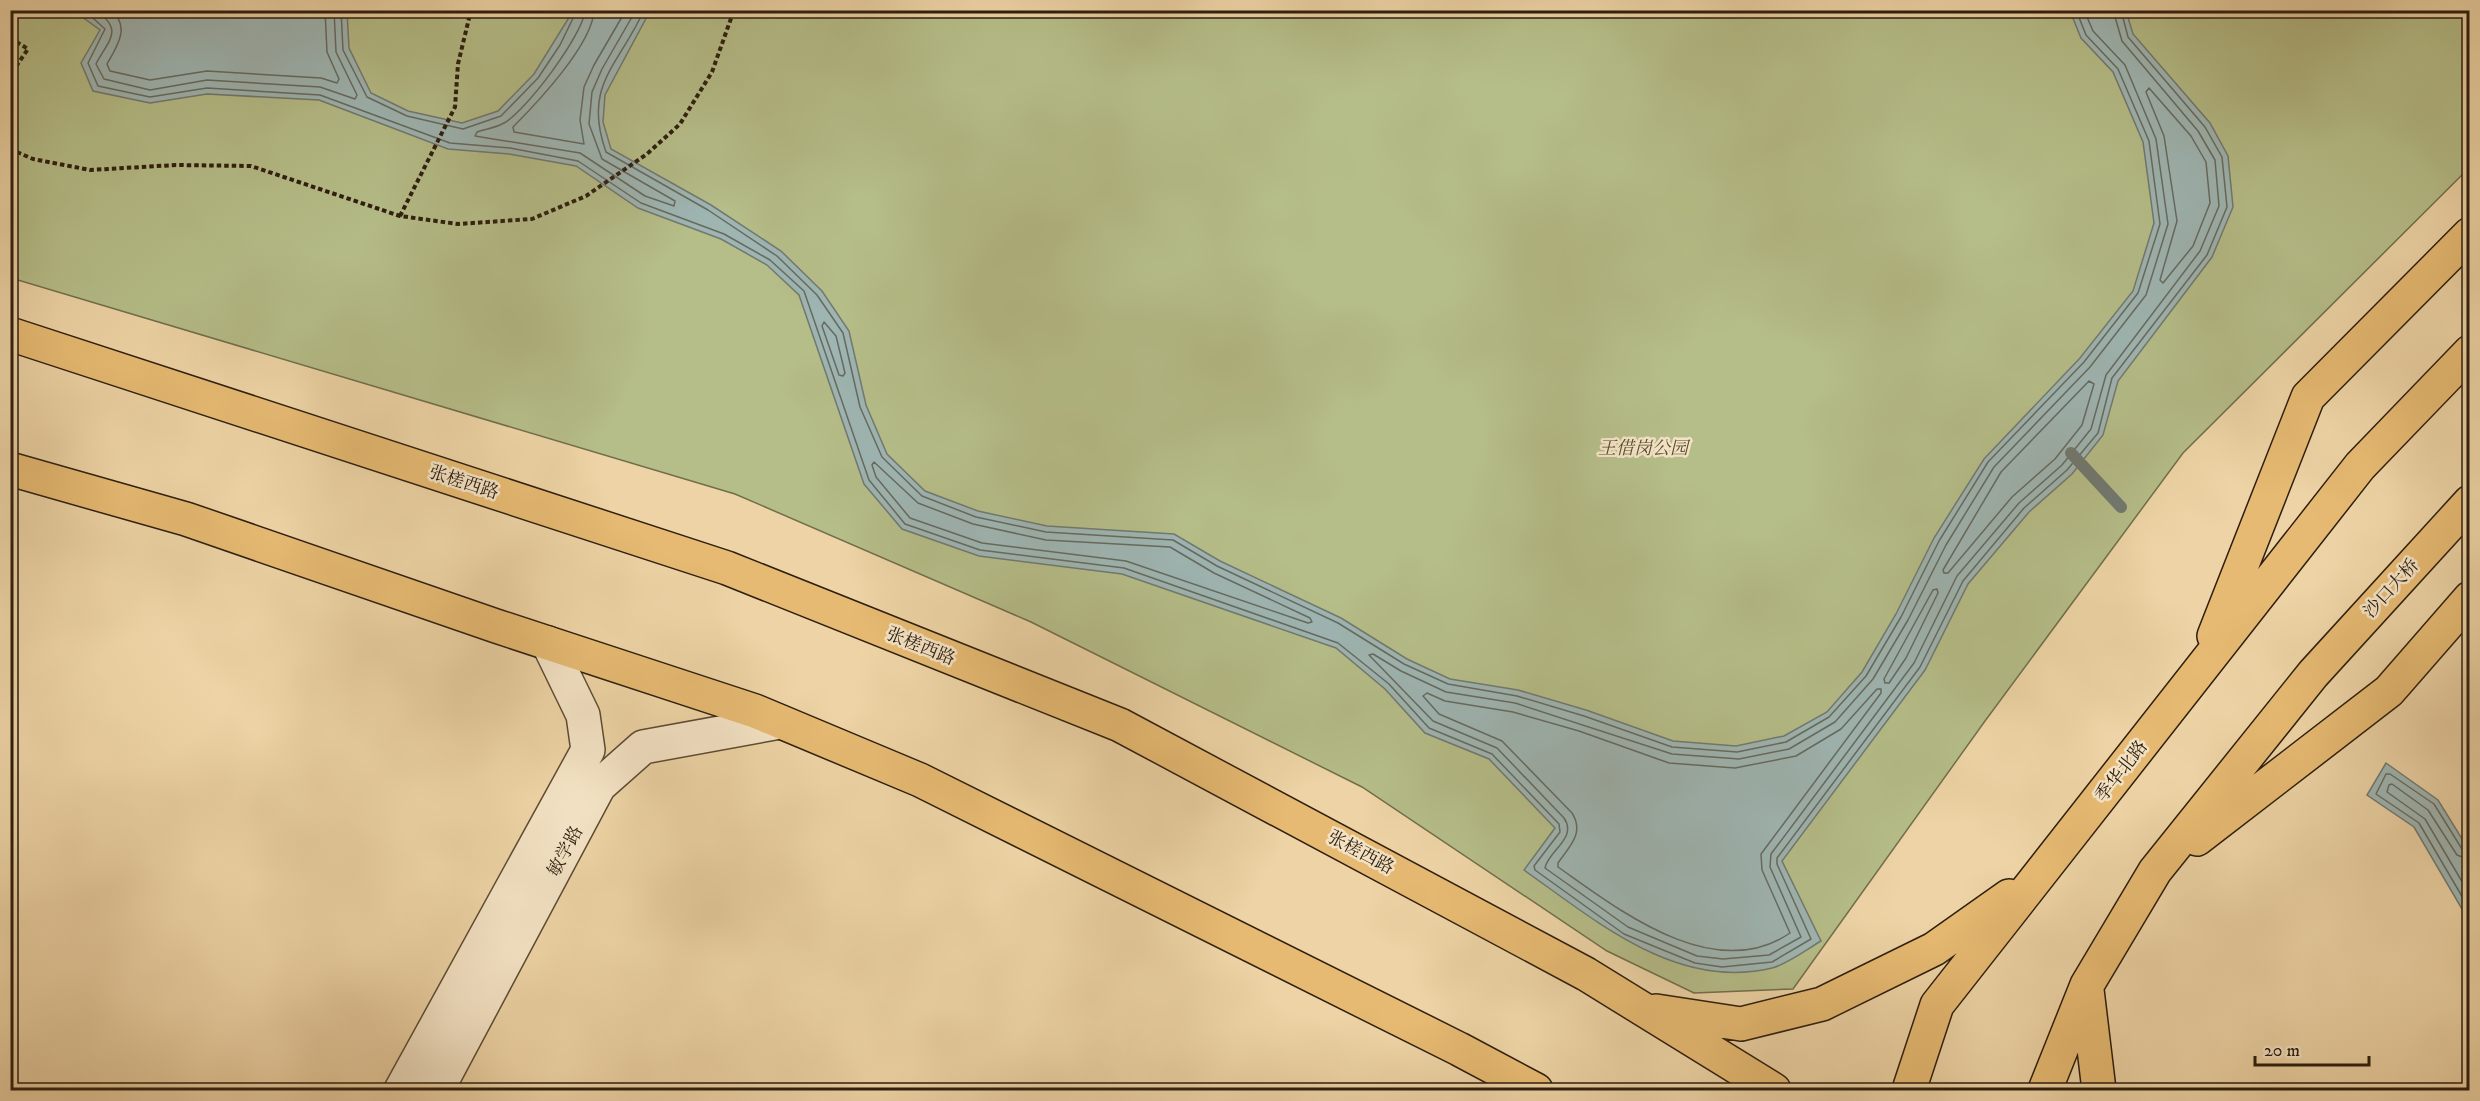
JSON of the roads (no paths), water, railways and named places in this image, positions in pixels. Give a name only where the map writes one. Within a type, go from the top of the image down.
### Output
[{"type":"main road","points":[[2201,669],[2308,397],[2469,234]]},
{"type":"main road","name":"张槎西路","points":[[10,334],[727,568],[1120,725],[1586,974],[1774,1090]]},
{"type":"main road","name":"季华北路","points":[[1909,1090],[1936,1005],[2360,466],[2469,352]]},
{"type":"main road","points":[[10,469],[186,519],[755,711],[920,780],[1536,1090]]},
{"type":"main road","name":"沙口大桥","points":[[2155,871],[2313,674],[2469,502]]},
{"type":"main road","points":[[2045,1090],[2087,985],[2155,871],[2389,691],[2469,598]]},
{"type":"main road","points":[[1641,1008],[1741,1024],[1822,1004],[1934,949],[2038,876]]},
{"type":"main road","points":[[2087,985],[2099,1090]]},
{"type":"main road","points":[[1485,1064],[1512,1090]]},
{"type":"street","name":"敏学路","points":[[401,1090],[588,750],[583,715],[548,643]]},
{"type":"street","name":"敏学路","points":[[438,1090],[599,786],[643,747],[780,722]]},
{"type":"water","points":[[74,11],[347,11],[349,48],[371,93],[408,111],[462,123],[498,111],[534,74],[573,11],[650,11],[605,95],[603,122],[611,149],[711,205],[781,251],[822,291],[849,331],[866,405],[887,454],[925,491],[978,511],[1047,526],[1174,534],[1220,561],[1341,618],[1407,659],[1450,679],[1518,690],[1586,710],[1673,741],[1736,746],[1784,736],[1827,712],[1862,672],[1896,614],[1934,538],[1984,459],[2080,358],[2133,291],[2154,223],[2143,142],[2113,72],[2081,38],[2070,11],[2126,11],[2133,34],[2210,123],[2228,156],[2233,207],[2212,257],[2118,381],[2103,435],[2072,474],[2029,512],[1968,584],[1925,670],[1782,861],[1821,941],[1791,960],[1772,968],[1737,972],[1703,970],[1671,961],[1639,947],[1580,910],[1524,870],[1555,828],[1489,759],[1425,733],[1385,689],[1336,648],[1122,574],[979,556],[902,529],[864,484],[799,295],[767,265],[721,239],[638,208],[576,166],[509,154],[448,149],[319,100],[207,94],[150,103],[93,91],[81,63],[100,30]]},
{"type":"water","points":[[2386,763],[2438,800],[2469,850],[2469,921],[2414,827],[2367,795]]},
{"type":"waterway","points":[[2071,453],[2121,507]]},
{"type":"park label","name":"王借岗公园","points":[[1643,448]]}]
